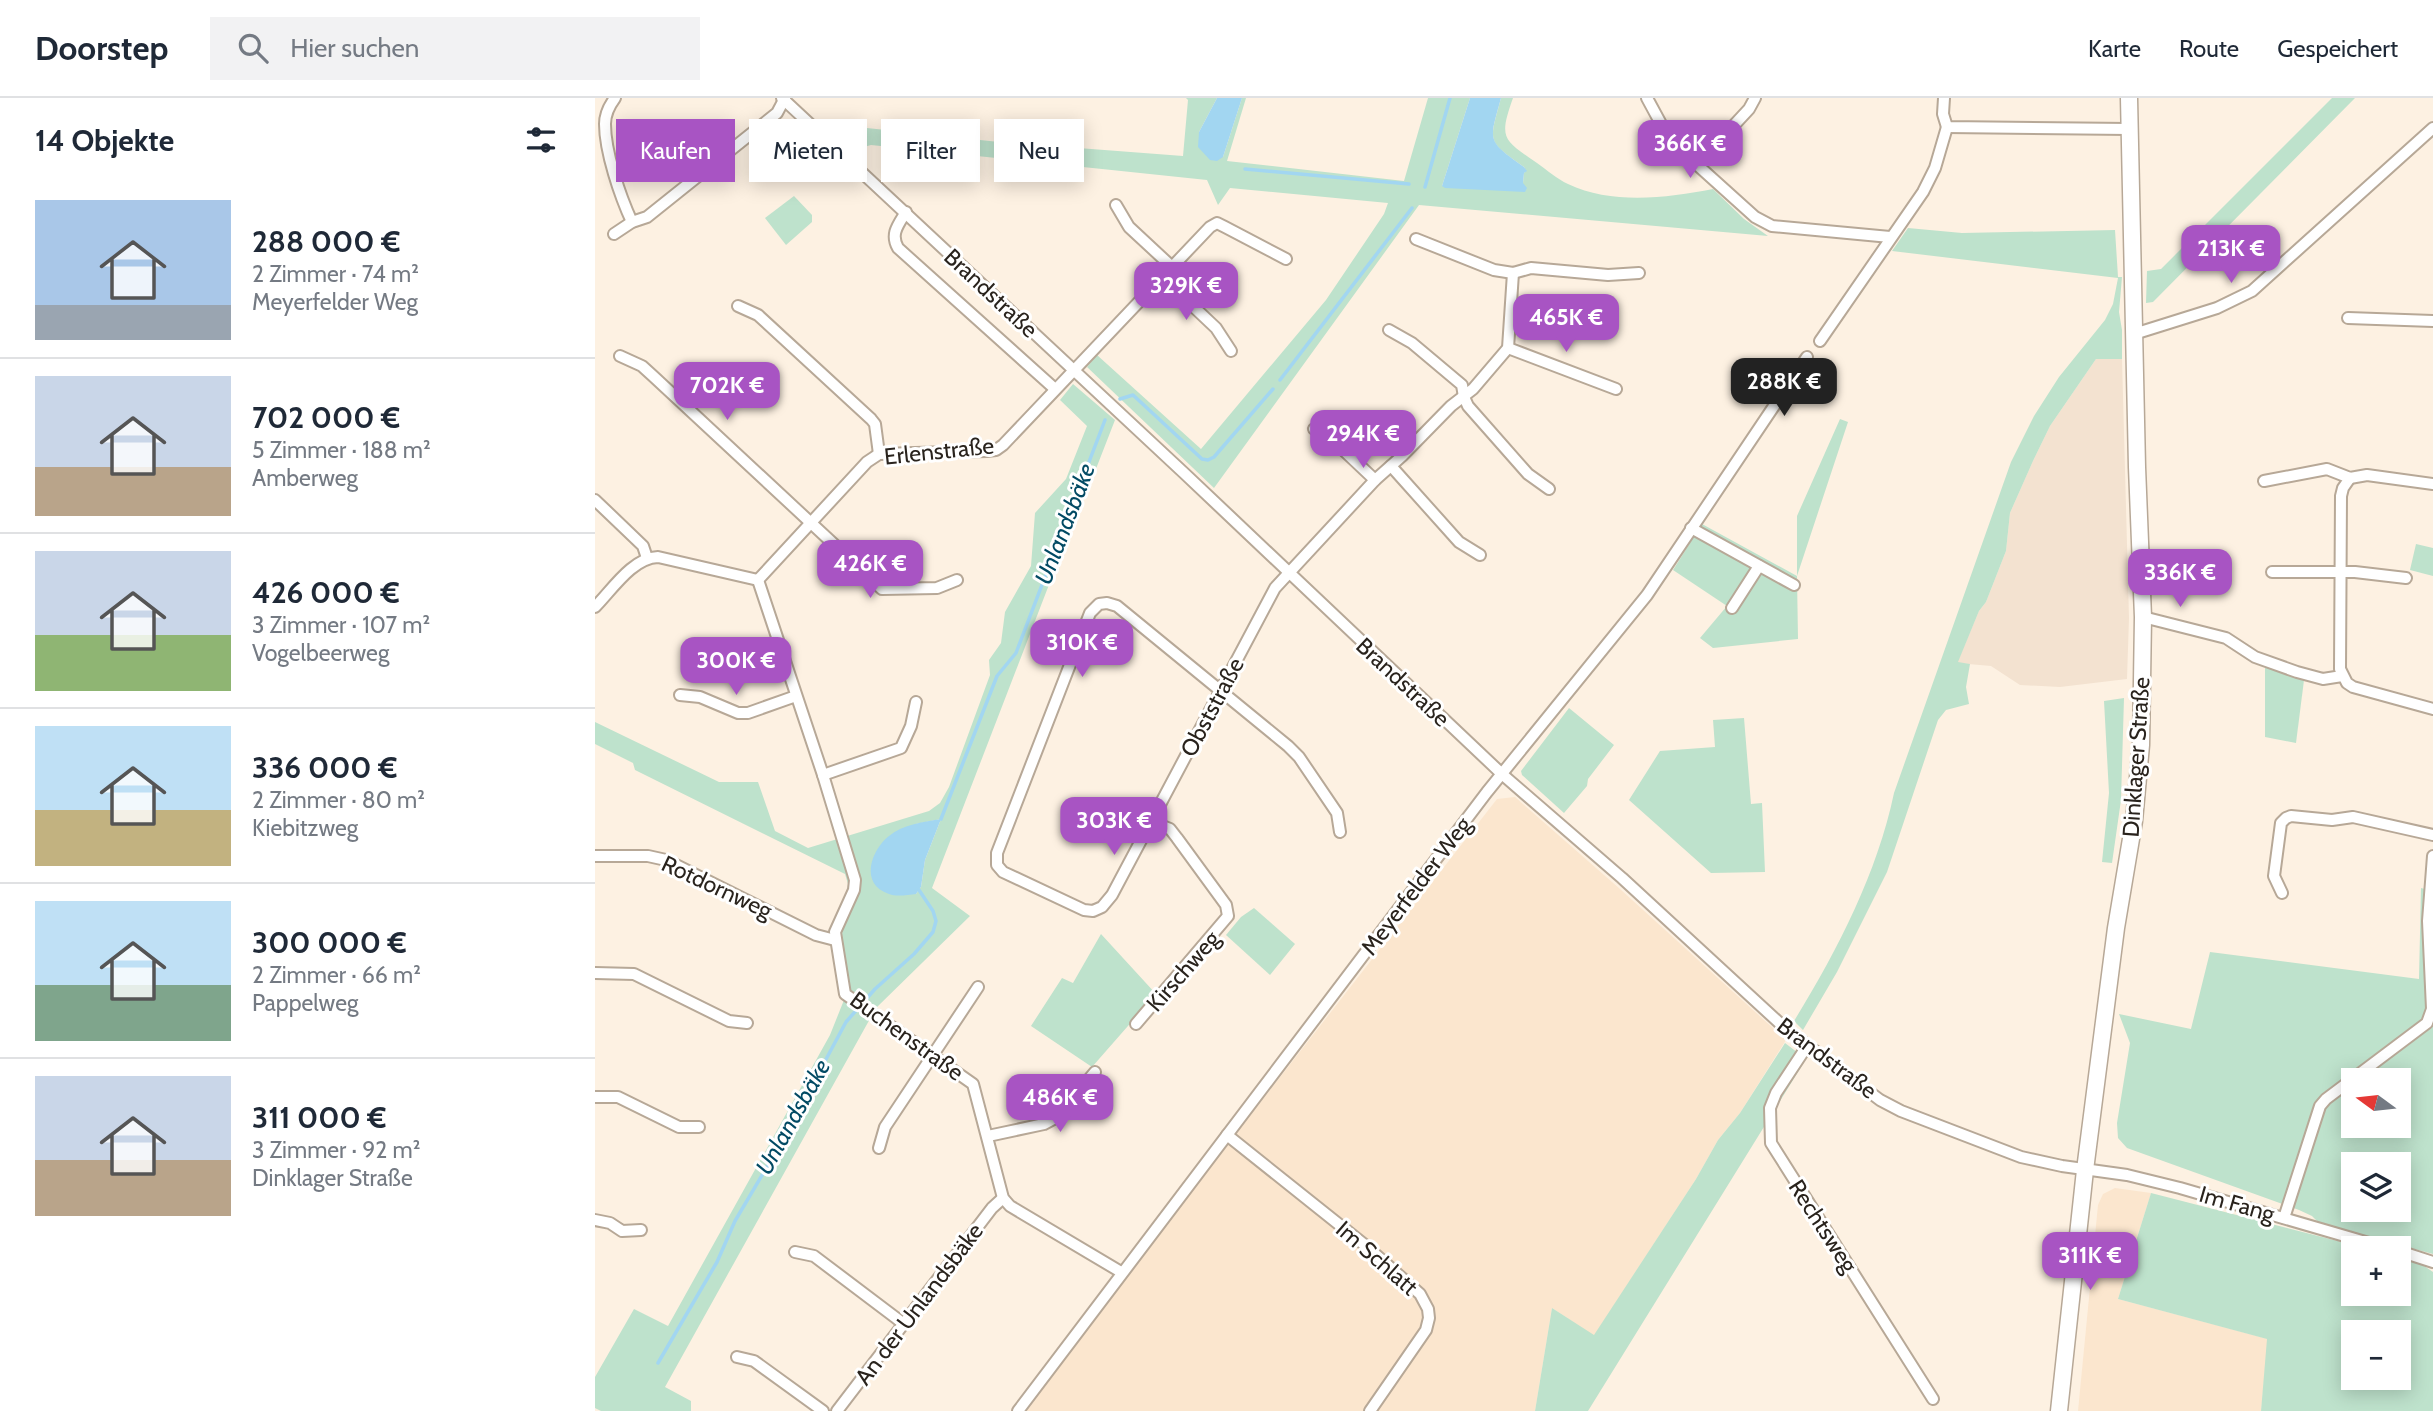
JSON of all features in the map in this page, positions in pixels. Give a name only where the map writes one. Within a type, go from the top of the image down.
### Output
[{"type":"main road","name":"Dinklager Straße","points":[[2059,1411],[2085,1170],[2116,928],[2134,821],[2141,745],[2143,617],[2129,98]]},
{"type":"street","points":[[615,98],[608,107],[605,122],[607,138],[619,191],[632,222]]},
{"type":"street","points":[[1647,98],[1667,135],[1755,217],[1772,226],[1890,237]]},
{"type":"street","points":[[1697,165],[1749,109],[1755,98]]},
{"type":"street","points":[[1820,341],[1923,192],[1935,169],[1947,127],[1944,98]]},
{"type":"street","points":[[614,234],[632,222],[647,217],[776,113],[784,99]]},
{"type":"street","name":"Brandstraße","points":[[784,99],[1503,775],[1632,886],[1807,1046],[1880,1100],[1901,1111],[2021,1157],[2085,1170]]},
{"type":"street","points":[[1947,127],[2129,129]]},
{"type":"street","points":[[2134,334],[2217,308],[2252,291],[2433,128]]},
{"type":"street","points":[[1116,205],[1129,227],[1171,266]]},
{"type":"street","points":[[906,212],[894,230],[893,240],[898,248],[1055,389]]},
{"type":"street","name":"Erlenstraße","points":[[758,580],[867,462],[879,454],[996,450],[1003,445],[1210,227],[1217,223],[1286,259]]},
{"type":"street","points":[[1416,239],[1495,270],[1513,273],[1531,268],[1608,275],[1639,273]]},
{"type":"street","points":[[1513,273],[1508,348],[1616,389]]},
{"type":"street","points":[[1161,276],[1216,328],[1231,351]]},
{"type":"street","points":[[738,306],[758,315],[871,419],[877,430],[879,454]]},
{"type":"street","points":[[2348,318],[2433,321]]},
{"type":"street","points":[[1389,330],[1412,343],[1462,385],[1468,406],[1528,474],[1549,489]]},
{"type":"street","name":"Obststraße","points":[[1221,691],[1117,606],[1099,604],[1090,613],[997,853],[997,865],[1003,872],[1084,910],[1093,911],[1102,907],[1112,895],[1152,822],[1221,691],[1275,588],[1375,480],[1451,406],[1464,397],[1508,348]]},
{"type":"street","points":[[620,356],[647,371],[882,589],[937,589],[957,580]]},
{"type":"street","name":"Meyerfelder Weg","points":[[1018,1411],[1487,792],[1647,595],[1807,357]]},
{"type":"street","points":[[1314,429],[1338,445],[1375,480]]},
{"type":"street","points":[[1391,466],[1459,542],[1480,555]]},
{"type":"street","points":[[2264,481],[2327,469],[2350,478]]},
{"type":"street","points":[[2433,484],[2358,475],[2350,478],[2343,488],[2340,669],[2342,676],[2353,687],[2433,709]]},
{"type":"street","points":[[595,500],[643,546],[647,558]]},
{"type":"street","points":[[1691,528],[1794,585]]},
{"type":"street","points":[[595,607],[647,558],[658,557],[758,580]]},
{"type":"street","points":[[1732,608],[1759,566]]},
{"type":"street","points":[[2272,572],[2355,572],[2406,578]]},
{"type":"street","name":"Buchenstraße","points":[[758,580],[855,880],[854,890],[837,924],[835,940],[843,989],[849,998],[973,1084],[1003,1198]]},
{"type":"street","points":[[2143,617],[2226,638],[2255,657],[2297,672],[2323,679],[2342,676]]},
{"type":"street","points":[[1221,691],[1299,757],[1337,813],[1341,832]]},
{"type":"street","points":[[680,695],[700,697],[738,713],[748,713],[796,696]]},
{"type":"street","points":[[823,775],[901,748],[911,726],[916,702]]},
{"type":"street","points":[[2282,893],[2274,876],[2281,823],[2291,816],[2332,820],[2353,817],[2433,835]]},
{"type":"street","name":"Kirschweg","points":[[1136,1024],[1228,916],[1226,905],[1177,838],[1170,830],[1152,822]]},
{"type":"street","name":"Rotdornweg","points":[[595,856],[647,856],[666,860],[816,935],[835,940]]},
{"type":"street","points":[[2284,1218],[2320,1106],[2427,1023],[2432,1009],[2428,921],[2433,856]]},
{"type":"street","points":[[595,973],[634,974],[729,1021],[747,1023]]},
{"type":"street","points":[[879,1148],[885,1127],[978,987]]},
{"type":"street","name":"Rechtsweg","points":[[1807,1046],[1776,1093],[1770,1108],[1771,1143],[1933,1399]]},
{"type":"street","points":[[988,1136],[1044,1124],[1058,1117],[1095,1072]]},
{"type":"street","points":[[595,1097],[618,1097],[679,1127],[699,1128]]},
{"type":"street","name":"Im Schlatt","points":[[1227,1135],[1366,1246],[1425,1301],[1429,1318],[1426,1330],[1370,1411]]},
{"type":"street","name":"Im Fang","points":[[2085,1170],[2127,1175],[2345,1236]]},
{"type":"street","points":[[1003,1198],[1010,1206],[1121,1272]]},
{"type":"street","name":"An der Unlandsbäke","points":[[837,1411],[992,1208],[1003,1198]]},
{"type":"street","points":[[595,1220],[610,1223],[622,1231],[641,1230]]},
{"type":"street","points":[[795,1252],[814,1256],[904,1324]]},
{"type":"street","points":[[2411,1255],[2433,1262]]},
{"type":"street","points":[[737,1357],[754,1362],[823,1411]]},
{"type":"shaded area","points":[[2096,359],[2122,359],[2129,618],[2127,679],[2060,687],[2020,685],[1991,666],[1957,663],[1979,611],[1986,602],[2006,551],[2010,513],[2033,461],[2050,426]]},
{"type":"shaded area","points":[[1515,797],[1786,1040],[1740,1113],[1718,1140],[1696,1179],[1594,1336],[1552,1308],[1535,1411],[1026,1411],[1157,1235],[1497,799]]},
{"type":"shaded area","points":[[2115,1188],[2151,1193],[2118,1299],[2268,1339],[2261,1411],[2078,1411],[2098,1205],[2103,1194]]},
{"type":"green space","points":[[1186,98],[1217,98],[1199,132],[1223,157],[1242,98],[1246,98],[1227,161],[1404,181],[1428,98],[1470,98],[1442,186],[1523,183],[1526,171],[1524,167],[1497,145],[1493,132],[1501,98],[1513,98],[1505,130],[1510,142],[1564,182],[1603,195],[1640,198],[1713,189],[1744,219],[1768,236],[1419,205],[1214,488],[1087,367],[1097,355],[1201,449],[1326,300],[1384,214],[1388,203],[1230,188],[1218,205],[1207,180],[1084,167],[1084,148],[1183,156],[1188,100]]},
{"type":"green space","points":[[2332,98],[2355,98],[2153,302],[2146,303],[2147,271],[2161,269]]},
{"type":"green space","points":[[867,128],[881,130],[881,146],[867,146]]},
{"type":"green space","points":[[980,140],[994,141],[994,158],[980,156]]},
{"type":"green space","points":[[794,196],[812,215],[812,222],[786,245],[765,218]]},
{"type":"green space","points":[[1908,228],[1962,233],[2115,230],[2118,277],[2122,277],[2119,312],[2122,359],[2096,359],[2050,426],[2033,461],[2010,513],[2006,551],[1958,662],[1970,664],[1966,687],[1969,704],[1946,710],[1938,720],[1887,872],[1837,972],[1803,1030],[1794,1021],[1840,939],[1866,882],[1887,823],[1894,793],[2011,462],[2034,416],[2059,377],[2105,320],[2113,304],[2118,278],[1892,251]]},
{"type":"green space","points":[[1073,384],[1115,420],[932,888],[970,916],[876,1008],[665,1387],[691,1401],[691,1411],[601,1411],[595,1408],[595,1377],[634,1309],[668,1326],[830,1035],[848,990],[842,934],[848,884],[845,874],[635,770],[633,763],[595,744],[595,722],[719,782],[758,782],[775,831],[808,848],[929,811],[940,803],[949,787],[990,675],[989,660],[1001,643],[1005,612],[1031,566],[1035,513],[1066,479],[1087,426],[1060,400]],"holes":[[[941,819],[925,860],[921,887],[916,894],[916,824]]]},
{"type":"green space","points":[[1840,419],[1848,422],[1797,576],[1797,516]]},
{"type":"green space","points":[[1702,524],[1797,576],[1798,639],[1713,648],[1700,638],[1727,606],[1673,570]]},
{"type":"green space","points":[[2416,544],[2433,548],[2433,576],[2410,570]]},
{"type":"green space","points":[[2265,667],[2304,680],[2296,743],[2265,737]]},
{"type":"green space","points":[[2124,698],[2121,800],[2112,863],[2102,862],[2109,793],[2104,701]]},
{"type":"green space","points":[[1569,708],[1614,745],[1588,779],[1587,786],[1564,813],[1522,775],[1521,771]]},
{"type":"green space","points":[[1744,718],[1751,804],[1762,803],[1765,872],[1711,873],[1629,800],[1660,751],[1715,747],[1713,720]]},
{"type":"green space","points":[[2421,888],[2433,891],[2433,1254],[2411,1248],[2411,1236],[2367,1236],[2319,1223],[2299,1210],[2127,1148],[2118,1138],[2117,1123],[2130,1043],[2119,1014],[2191,1029],[2210,952],[2419,979]]},
{"type":"green space","points":[[1254,908],[1295,944],[1270,975],[1226,935],[1241,917]]},
{"type":"green space","points":[[1101,934],[1156,994],[1092,1067],[1031,1026],[1062,978],[1073,983]]},
{"type":"green space","points":[[1785,1043],[1806,1059],[1588,1411],[1535,1411],[1552,1308],[1594,1335],[1696,1179],[1718,1140],[1740,1113]]},
{"type":"green space","points":[[2151,1193],[2341,1242],[2341,1306],[2411,1306],[2411,1260],[2433,1272],[2433,1411],[2261,1411],[2267,1339],[2118,1299]]},
{"type":"water","points":[[1217,98],[1242,98],[1223,157],[1217,161],[1210,160],[1198,147],[1199,132]]},
{"type":"water","points":[[1470,98],[1501,98],[1494,124],[1494,139],[1503,151],[1527,171],[1524,173],[1523,183],[1527,188],[1525,192],[1442,186]]},
{"type":"water","points":[[941,819],[925,860],[921,887],[916,894],[902,896],[880,889],[874,883],[871,866],[883,842],[907,826]]},
{"type":"waterway","points":[[1425,187],[1450,98]]},
{"type":"waterway","points":[[1245,169],[1409,184]]},
{"type":"waterway","name":"Unlandsbäke","points":[[1280,380],[1412,208]]},
{"type":"waterway","name":"Unlandsbäke","points":[[1120,399],[1133,395],[1202,459],[1208,460],[1214,457],[1273,389]]},
{"type":"waterway","name":"Unlandsbäke","points":[[941,819],[997,676],[1016,653],[1105,420]]},
{"type":"waterway","name":"Unlandsbäke","points":[[658,1363],[717,1262],[735,1221],[784,1138],[797,1104],[817,1076],[846,1022],[933,932],[936,921],[933,911],[919,890]]}]
